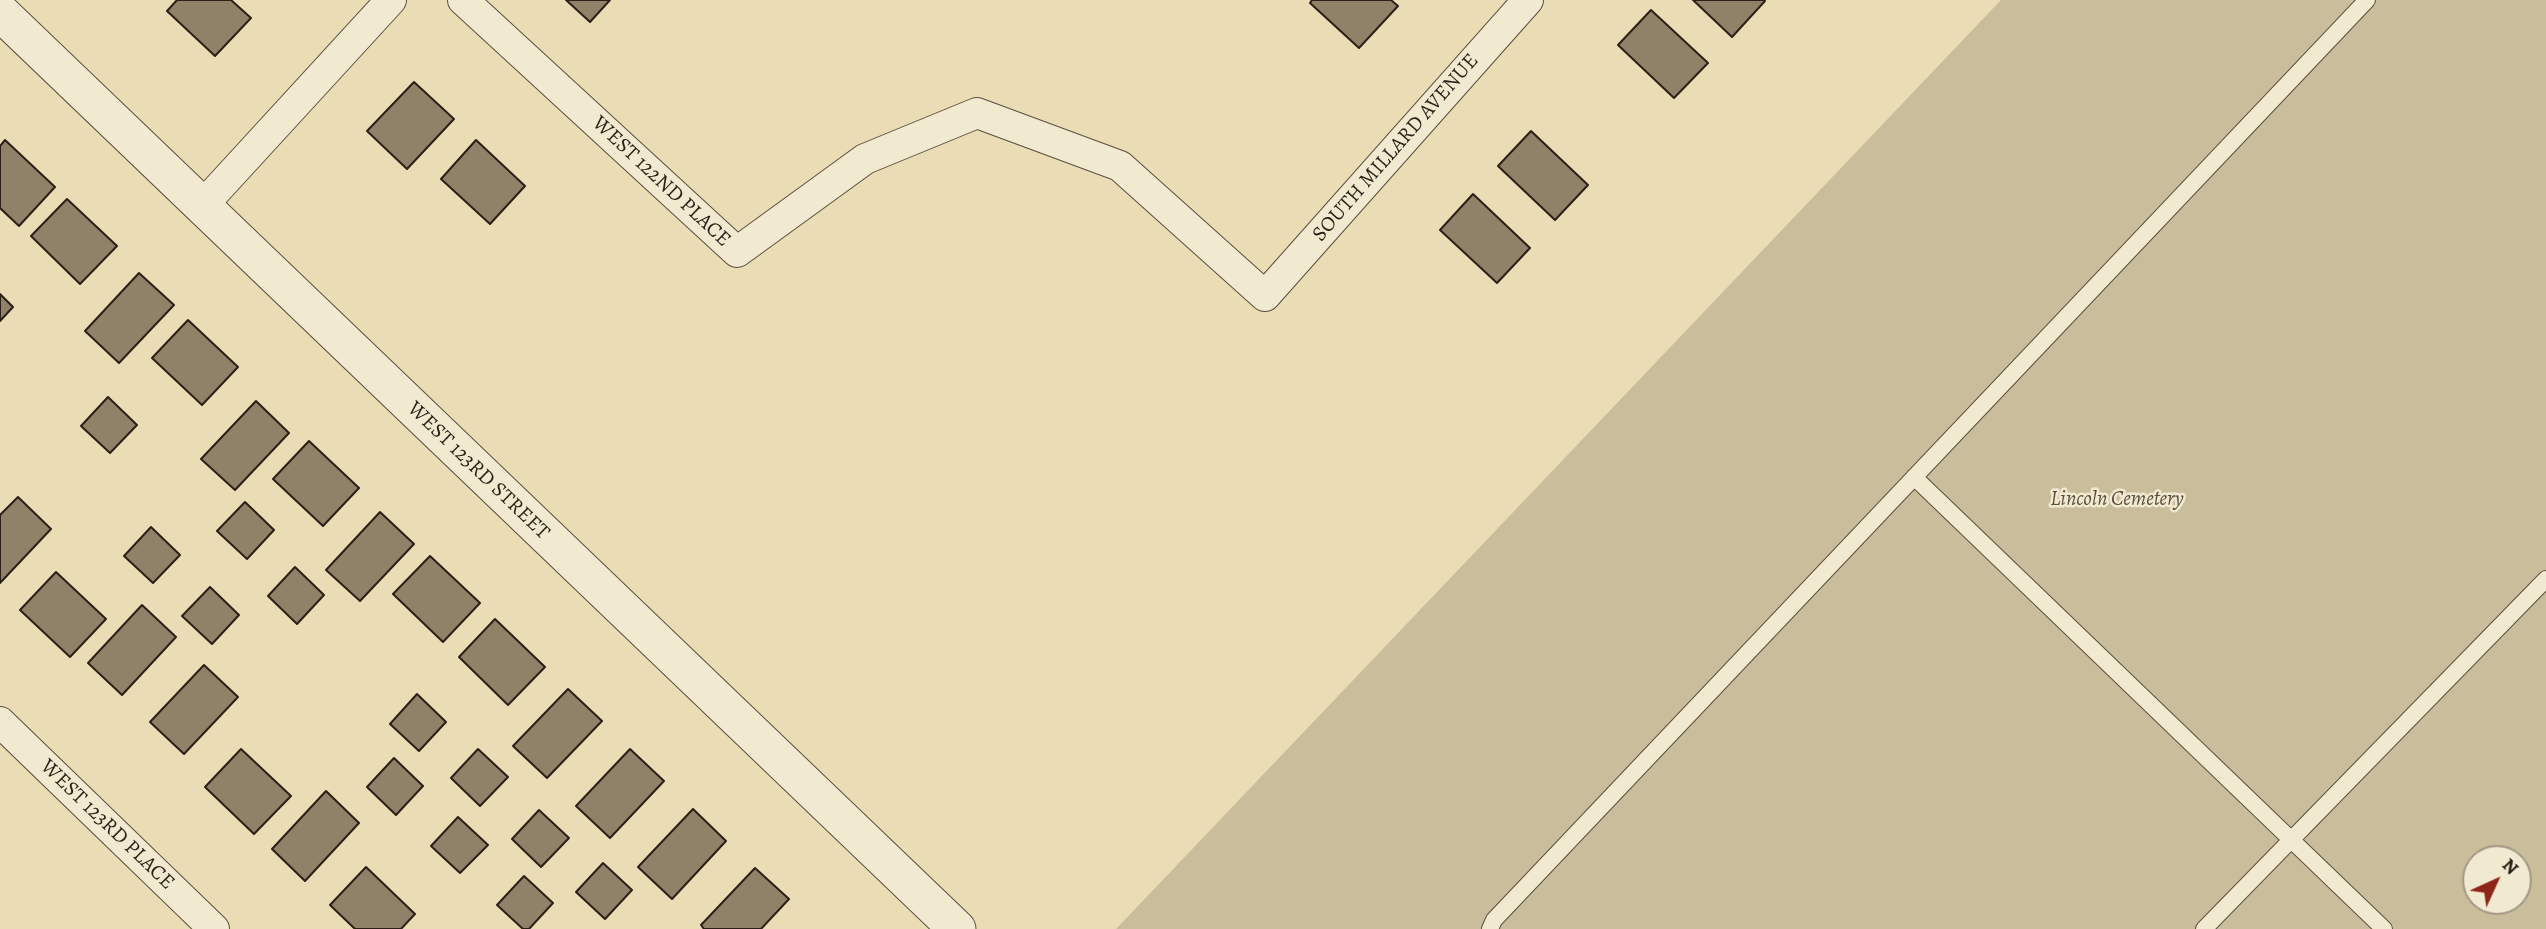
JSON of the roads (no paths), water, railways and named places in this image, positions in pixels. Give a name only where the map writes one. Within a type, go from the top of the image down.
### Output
[{"type":"street","points":[[202,206],[391,0]]},
{"type":"street","name":"WEST 122ND PLACE","points":[[463,0],[737,252],[865,159],[977,113],[1120,166],[1265,296]]},
{"type":"street","name":"SOUTH MILLARD AVENUE","points":[[1265,296],[1514,5]]},
{"type":"street","name":"WEST 123RD STREET","points":[[5,27],[202,206],[957,929]]},
{"type":"street","name":"WEST 123RD PLACE","points":[[0,722],[214,929]]},
{"type":"lane","points":[[1490,929],[1494,920],[2367,0]]},
{"type":"lane","points":[[1914,477],[2384,929]]},
{"type":"lane","points":[[2204,929],[2546,579]]},
{"type":"park label","name":"Lincoln Cemetery","points":[[2117,500]]}]
